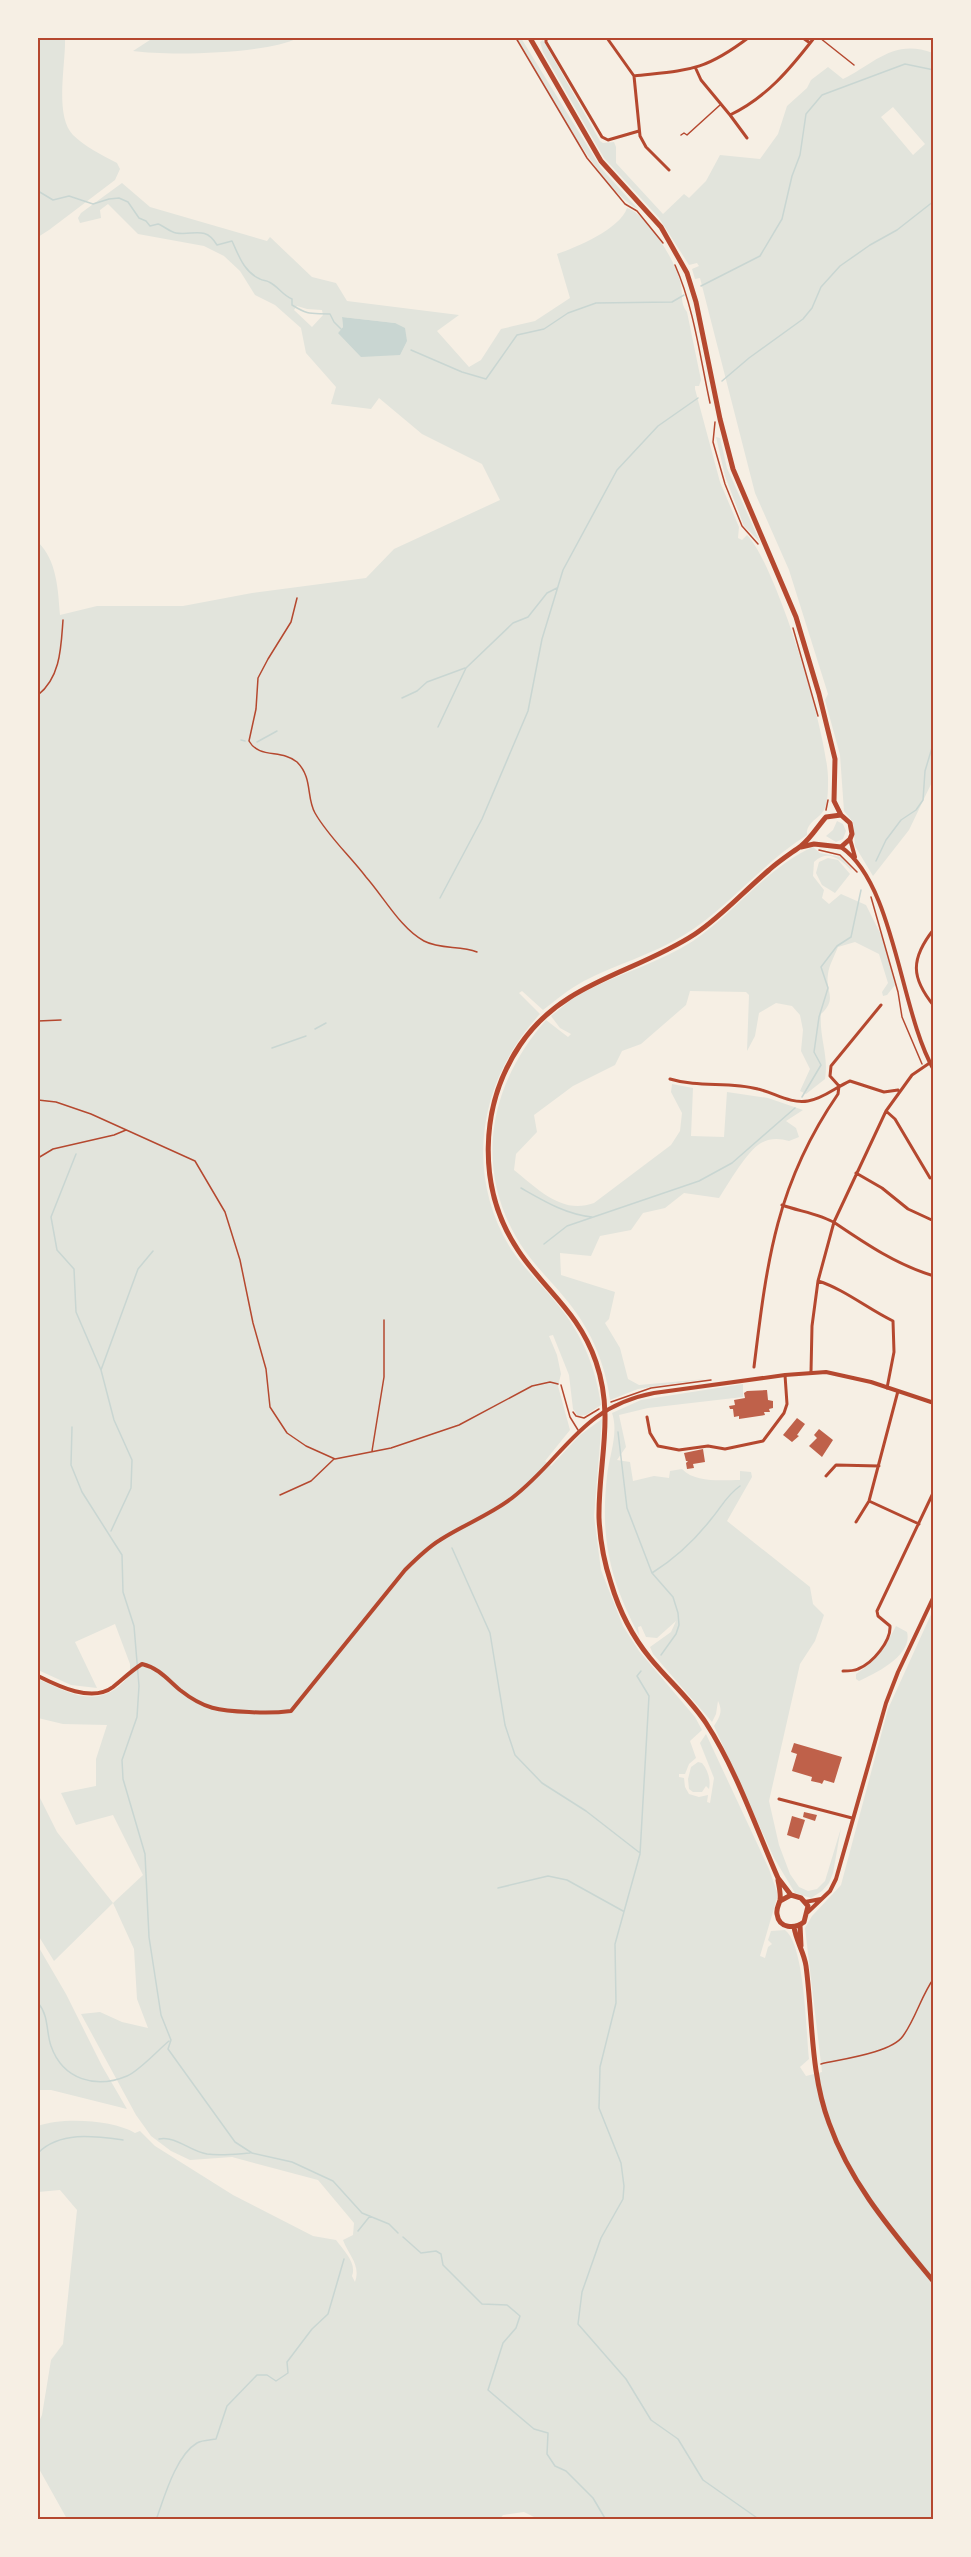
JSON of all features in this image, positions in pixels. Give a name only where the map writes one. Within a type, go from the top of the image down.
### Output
[{"type":"main road","points":[[530,38],[597,155],[615,178],[661,227],[687,273],[696,302],[720,419],[733,469],[796,617],[835,759],[828,814],[819,829],[800,847],[784,857],[695,934],[668,950],[585,987],[561,1001],[543,1017],[519,1045],[506,1069],[491,1114],[488,1137],[491,1184],[507,1231],[535,1272],[567,1308],[581,1329],[598,1367],[604,1391],[607,1427],[600,1498],[601,1539],[617,1602],[631,1630],[650,1657],[704,1720],[778,1878],[791,1895],[805,1902],[808,1912],[800,1925],[801,1948],[810,2001],[814,2066],[828,2123],[857,2184],[933,2282]]},
{"type":"main road","points":[[800,847],[825,844],[835,848],[841,847],[850,839],[852,828],[831,800]]},
{"type":"main road","points":[[828,814],[841,815]]},
{"type":"main road","points":[[819,829],[819,835],[825,844]]},
{"type":"main road","points":[[778,1878],[780,1901],[776,1911],[778,1919],[783,1924],[794,1927],[800,1925]]},
{"type":"main road","points":[[780,1901],[791,1895]]},
{"type":"main road","points":[[794,1927],[801,1948]]},
{"type":"street","points":[[546,38],[546,42],[602,137],[608,140],[639,131]]},
{"type":"street","points":[[607,38],[634,76],[639,131],[644,144],[669,170]]},
{"type":"street","points":[[634,76],[696,69],[722,57],[748,38]]},
{"type":"street","points":[[803,38],[810,43]]},
{"type":"street","points":[[730,115],[751,104],[771,88],[814,38]]},
{"type":"street","points":[[696,69],[701,80],[747,138]]},
{"type":"street","points":[[850,839],[855,858]]},
{"type":"street","points":[[841,847],[855,858],[871,881],[880,904],[919,1037],[932,1062],[933,1070]]},
{"type":"street","points":[[933,929],[920,951],[916,966],[918,984],[933,1006]]},
{"type":"street","points":[[754,1367],[765,1286],[782,1205],[803,1151],[838,1094],[839,1086],[831,1076],[831,1066],[881,1005]]},
{"type":"street","points":[[811,1372],[812,1326],[818,1281],[834,1222],[886,1111],[912,1075],[932,1062]]},
{"type":"street","points":[[670,1079],[688,1083],[759,1089],[797,1102],[816,1099],[850,1081],[884,1092],[899,1090]]},
{"type":"street","points":[[886,1111],[895,1119],[930,1178]]},
{"type":"street","points":[[856,1173],[882,1188],[908,1209],[933,1221]]},
{"type":"street","points":[[782,1205],[834,1222],[887,1257],[912,1270],[933,1276]]},
{"type":"street","points":[[818,1281],[828,1284],[866,1308],[893,1321],[894,1352],[887,1388]]},
{"type":"street","points":[[38,1676],[74,1690],[97,1693],[112,1687],[142,1664],[153,1666],[204,1707],[222,1712],[291,1711],[405,1570],[441,1539],[510,1499],[538,1474],[589,1418],[624,1401],[654,1393],[811,1372],[842,1374],[933,1403]]},
{"type":"street","points":[[647,1417],[650,1433],[658,1446],[679,1450],[708,1446],[725,1449],[761,1442],[767,1438],[784,1413],[787,1404],[785,1375]]},
{"type":"street","points":[[856,1522],[869,1501],[898,1391]]},
{"type":"street","points":[[826,1476],[836,1465],[879,1466]]},
{"type":"street","points":[[843,1671],[858,1669],[872,1659],[885,1643],[890,1626],[878,1616],[877,1611],[933,1491]]},
{"type":"street","points":[[869,1501],[919,1524]]},
{"type":"street","points":[[808,1912],[822,1899],[836,1879],[881,1719],[898,1672],[933,1596]]},
{"type":"street","points":[[779,1799],[852,1818]]},
{"type":"street","points":[[805,1902],[822,1899]]},
{"type":"lane","points":[[820,38],[854,65]]},
{"type":"lane","points":[[681,135],[684,133],[687,135],[721,105]]},
{"type":"lane","points":[[561,1385],[568,1410],[578,1430]]},
{"type":"path","points":[[516,38],[578,143],[625,204],[637,211],[664,244]]},
{"type":"path","points":[[674,263],[684,284],[712,411]]},
{"type":"path","points":[[715,423],[713,442],[725,484],[742,526],[762,552]]},
{"type":"path","points":[[297,598],[291,622],[258,678],[256,709],[249,741],[256,749],[284,755],[297,762],[308,782],[314,811],[394,914],[422,940],[453,948],[469,948],[477,952]]},
{"type":"path","points":[[38,695],[55,674],[60,654],[63,620]]},
{"type":"path","points":[[791,622],[819,721]]},
{"type":"path","points":[[828,814],[831,800]]},
{"type":"path","points":[[814,844],[820,851],[840,855],[857,872]]},
{"type":"path","points":[[870,894],[898,992],[902,1017],[923,1068]]},
{"type":"path","points":[[38,1021],[61,1020]]},
{"type":"path","points":[[38,1100],[65,1104],[127,1129],[195,1161],[216,1193],[225,1212],[240,1260],[253,1323],[266,1369],[270,1407],[287,1433],[306,1446],[335,1458],[408,1444],[459,1425],[532,1386],[550,1382],[561,1385]]},
{"type":"path","points":[[38,1158],[53,1149],[114,1135],[127,1129]]},
{"type":"path","points":[[372,1452],[384,1377],[384,1320]]},
{"type":"path","points":[[568,1410],[572,1410],[579,1418],[589,1418]]},
{"type":"path","points":[[280,1495],[311,1481],[335,1458]]},
{"type":"path","points":[[814,2066],[898,2043],[933,1978]]},
{"type":"shaded area","points":[[38,38],[65,38],[62,102],[67,126],[73,135],[117,163],[120,169],[115,180],[38,237]]},
{"type":"shaded area","points":[[153,38],[298,38],[264,47],[217,52],[149,53],[133,51]]},
{"type":"shaded area","points":[[517,38],[521,38],[601,168],[638,209],[623,198],[606,180],[589,157]]},
{"type":"shaded area","points":[[543,40],[600,141],[614,142],[616,163],[663,214],[684,194],[689,198],[706,181],[720,155],[760,159],[778,134],[787,106],[807,88],[811,80],[828,67],[843,79],[896,50],[907,48],[933,53],[933,780],[909,830],[873,876],[855,846],[853,822],[844,811],[840,755],[825,700],[828,694],[789,570],[755,493],[700,278],[695,279],[692,269],[699,266],[697,263],[689,265],[659,218],[604,158],[543,52],[540,42]],"holes":[[[893,107],[925,144],[913,155],[881,117]]]},
{"type":"shaded area","points":[[122,183],[150,207],[267,241],[270,237],[312,277],[336,283],[347,301],[459,315],[437,331],[469,367],[481,360],[501,329],[535,321],[570,298],[557,254],[607,230],[623,216],[627,208],[635,212],[652,230],[668,253],[678,276],[701,380],[695,389],[720,482],[739,527],[738,538],[742,540],[747,535],[759,552],[786,615],[811,693],[820,730],[826,761],[827,800],[824,810],[811,824],[807,835],[775,858],[716,912],[684,935],[584,981],[543,1010],[522,991],[519,993],[540,1014],[520,1039],[503,1067],[492,1096],[485,1127],[483,1158],[487,1189],[496,1219],[511,1249],[567,1316],[592,1365],[601,1405],[586,1415],[578,1416],[573,1409],[569,1375],[553,1335],[549,1336],[557,1355],[561,1374],[558,1386],[570,1430],[545,1461],[551,1466],[580,1435],[602,1419],[594,1516],[601,1570],[623,1626],[639,1651],[695,1717],[702,1730],[690,1741],[696,1758],[689,1764],[685,1774],[679,1774],[679,1777],[684,1778],[689,1794],[699,1797],[708,1795],[707,1802],[710,1803],[714,1778],[700,1743],[706,1734],[769,1869],[777,1898],[760,1956],[765,1958],[768,1947],[772,1944],[768,1940],[771,1931],[785,1930],[792,1939],[801,1971],[809,2059],[800,2067],[806,2076],[822,2072],[805,1928],[812,1916],[841,1885],[888,1709],[933,1610],[933,2519],[540,2520],[524,2512],[503,2515],[499,2520],[67,2519],[38,2467],[38,2424],[42,2415],[51,2360],[63,2344],[77,2210],[60,2190],[38,2192],[38,2126],[61,2121],[88,2121],[114,2125],[135,2133],[140,2131],[155,2146],[233,2195],[313,2236],[336,2240],[353,2266],[352,2276],[355,2282],[356,2276],[355,2265],[343,2240],[353,2235],[354,2223],[318,2180],[232,2157],[190,2160],[171,2151],[151,2136],[136,2115],[81,2014],[100,2012],[122,2022],[148,2028],[137,1999],[134,1949],[113,1903],[143,1875],[113,1815],[76,1825],[61,1793],[96,1786],[96,1759],[107,1725],[63,1724],[38,1718],[38,1679],[75,1694],[97,1696],[108,1693],[119,1686],[130,1675],[130,1664],[115,1624],[75,1642],[97,1688],[71,1685],[38,1670],[38,542],[53,567],[60,615],[97,606],[183,606],[252,593],[366,578],[394,549],[500,500],[482,464],[422,434],[379,398],[371,409],[331,404],[336,387],[306,353],[301,328],[275,305],[255,295],[240,271],[224,256],[204,246],[138,234],[108,204],[100,210],[101,218],[80,223],[78,218],[81,213]],"holes":[[[297,306],[322,310],[323,315],[312,327],[294,310]],[[342,317],[395,323],[338,333],[343,327]]]},
{"type":"shaded area","points":[[342,317],[395,323],[405,328],[407,341],[400,355],[361,357],[338,333],[343,327]]},
{"type":"shaded area","points":[[716,437],[720,438],[727,468],[760,542],[744,526],[725,476]]},
{"type":"shaded area","points":[[837,821],[843,824],[846,831],[843,839],[836,842],[826,836],[833,830]]},
{"type":"shaded area","points":[[813,847],[820,853],[841,857],[852,869],[834,857],[824,856],[814,862],[813,876],[824,890],[822,898],[829,904],[841,894],[866,905],[883,939],[895,985],[887,995],[883,996],[882,992],[888,983],[879,954],[855,942],[838,947],[828,974],[829,1004],[821,1014],[826,1062],[825,1079],[806,1094],[800,1091],[810,1069],[801,1051],[803,1030],[800,1015],[792,1006],[776,1003],[759,1013],[755,1036],[747,1051],[749,995],[746,992],[690,991],[686,1005],[641,1044],[622,1051],[615,1065],[573,1086],[534,1115],[537,1132],[516,1154],[514,1170],[532,1185],[561,1203],[582,1206],[594,1203],[671,1145],[680,1131],[682,1113],[671,1092],[672,1084],[693,1088],[691,1136],[724,1137],[727,1092],[768,1098],[803,1110],[786,1121],[796,1128],[799,1137],[789,1141],[778,1139],[761,1143],[738,1168],[719,1198],[684,1193],[665,1208],[643,1213],[631,1230],[600,1236],[591,1256],[560,1253],[561,1275],[615,1292],[609,1319],[605,1323],[620,1348],[628,1379],[639,1385],[706,1379],[638,1389],[610,1400],[600,1358],[588,1332],[573,1308],[525,1251],[508,1222],[498,1192],[493,1162],[494,1132],[499,1102],[510,1074],[526,1046],[546,1020],[568,1037],[571,1034],[560,1028],[551,1016],[567,1003],[598,985],[667,956],[693,941],[780,867]]},
{"type":"shaded area","points":[[828,858],[838,860],[850,874],[835,893],[822,885],[816,873],[819,862]]},
{"type":"shaded area","points":[[743,1384],[743,1397],[648,1408],[619,1415],[626,1447],[617,1460],[630,1462],[633,1481],[654,1476],[669,1478],[670,1471],[682,1469],[694,1477],[717,1480],[740,1480],[740,1471],[751,1472],[752,1477],[727,1521],[810,1587],[813,1604],[824,1615],[815,1641],[800,1664],[769,1801],[779,1845],[790,1874],[799,1887],[808,1891],[817,1889],[825,1881],[841,1828],[829,1883],[811,1898],[795,1893],[774,1858],[714,1726],[720,1714],[718,1701],[712,1722],[653,1654],[650,1647],[671,1632],[676,1621],[657,1638],[646,1637],[641,1626],[638,1627],[639,1635],[614,1577],[606,1539],[605,1498],[613,1444],[612,1413],[641,1400]]},
{"type":"shaded area","points":[[896,1626],[907,1632],[905,1648],[899,1656],[875,1673],[859,1681],[856,1679],[856,1674],[879,1653]]},
{"type":"shaded area","points":[[698,1762],[702,1763],[707,1772],[710,1782],[709,1789],[706,1786],[702,1792],[693,1792],[689,1789],[688,1779],[691,1767]]},
{"type":"shaded area","points":[[38,1794],[57,1832],[113,1903],[54,1961],[38,1935]]},
{"type":"shaded area","points":[[38,1946],[127,2109],[51,2090],[38,2090]]},
{"type":"building","points":[[767,1390],[768,1400],[773,1401],[773,1408],[769,1409],[770,1412],[764,1412],[765,1415],[739,1419],[739,1416],[734,1417],[733,1409],[729,1406],[735,1405],[734,1400],[745,1398],[744,1393],[747,1391]]},
{"type":"building","points":[[797,1418],[805,1424],[797,1435],[799,1436],[792,1442],[783,1435]]},
{"type":"building","points":[[819,1429],[833,1440],[822,1457],[809,1446],[817,1438],[814,1435]]},
{"type":"building","points":[[703,1449],[705,1462],[693,1464],[694,1468],[687,1469],[688,1461],[684,1453]]},
{"type":"building","points":[[794,1743],[842,1757],[834,1783],[824,1780],[822,1784],[811,1781],[812,1777],[792,1771],[797,1754],[791,1752]]},
{"type":"building","points":[[804,1812],[817,1815],[815,1821],[803,1817]]},
{"type":"building","points":[[792,1816],[805,1820],[799,1839],[787,1835]]},
{"type":"waterway","points":[[701,286],[760,256],[782,219],[792,176],[800,155],[806,114],[822,95],[905,64],[934,70]]},
{"type":"waterway","points":[[38,191],[53,200],[69,196],[93,204],[119,198],[128,202],[139,218],[150,226],[158,224],[182,234],[203,233],[217,245],[232,241],[243,263],[254,276],[268,281],[292,299],[292,305],[303,311],[330,314],[341,329]]},
{"type":"waterway","points":[[722,381],[749,358],[803,319],[812,308],[821,287],[840,266],[897,230],[934,201]]},
{"type":"waterway","points":[[411,350],[462,372],[486,379],[517,335],[544,329],[568,313],[596,303],[672,302],[684,295]]},
{"type":"waterway","points":[[440,898],[482,819],[528,711],[542,639],[563,570],[617,470],[658,426],[698,398]]},
{"type":"waterway","points":[[438,727],[466,668],[513,623],[528,617],[547,593],[557,588]]},
{"type":"waterway","points":[[402,698],[417,691],[427,682],[465,668]]},
{"type":"waterway","points":[[257,742],[277,731]]},
{"type":"waterway","points":[[241,740],[245,741]]},
{"type":"waterway","points":[[876,861],[886,840],[901,820],[916,810],[923,800],[925,771],[934,741]]},
{"type":"waterway","points":[[802,1097],[821,1065],[814,1052],[819,1017],[828,988],[821,967],[837,946],[851,937],[861,890]]},
{"type":"waterway","points":[[315,1029],[326,1023]]},
{"type":"waterway","points":[[272,1048],[306,1036]]},
{"type":"waterway","points":[[544,1244],[567,1226],[699,1181],[732,1163],[795,1108]]},
{"type":"waterway","points":[[76,1154],[51,1217],[57,1250],[74,1269],[76,1312],[101,1370]]},
{"type":"waterway","points":[[521,1188],[564,1210],[592,1217]]},
{"type":"waterway","points":[[111,1531],[131,1488],[132,1460],[114,1420],[101,1370],[138,1269],[153,1251]]},
{"type":"waterway","points":[[72,1427],[71,1465],[82,1492],[122,1555],[123,1592],[134,1626],[139,1686],[137,1717],[122,1760],[123,1779],[145,1854],[149,1937],[161,2015],[171,2040],[168,2049],[235,2142],[252,2153],[292,2162],[333,2181],[362,2213],[389,2224],[398,2233]]},
{"type":"waterway","points":[[618,1432],[627,1508],[652,1573],[673,1597],[678,1613],[679,1625],[676,1634],[661,1655]]},
{"type":"waterway","points":[[652,1573],[692,1541],[728,1497],[740,1486]]},
{"type":"waterway","points":[[452,1548],[490,1633],[505,1725],[515,1755],[542,1783],[586,1811],[640,1853]]},
{"type":"waterway","points":[[641,1671],[637,1676],[649,1696],[640,1854],[615,1944],[616,2003],[600,2067],[599,2108],[621,2163],[623,2199],[601,2238],[582,2292],[578,2324],[626,2379],[651,2420],[678,2439],[703,2480],[760,2520]]},
{"type":"waterway","points":[[498,1888],[548,1876],[567,1880],[623,1911]]},
{"type":"waterway","points":[[38,2003],[44,2013],[49,2041],[56,2058],[72,2074],[82,2079],[104,2082],[127,2076],[169,2041]]},
{"type":"waterway","points":[[38,2153],[56,2141],[67,2138],[101,2137],[123,2140]]},
{"type":"waterway","points":[[159,2139],[172,2140],[207,2154],[250,2153]]},
{"type":"waterway","points":[[358,2231],[370,2216]]},
{"type":"waterway","points":[[403,2237],[421,2253],[436,2251],[441,2254],[443,2265],[482,2304],[507,2305],[520,2316],[516,2328],[503,2343],[488,2390],[534,2429],[548,2433],[547,2454],[555,2466],[566,2471],[593,2498],[606,2520]]},
{"type":"waterway","points":[[156,2520],[172,2478],[183,2457],[197,2443],[216,2439],[227,2406],[257,2375],[267,2375],[276,2381],[288,2373],[287,2362],[312,2329],[328,2314],[344,2259]]}]
